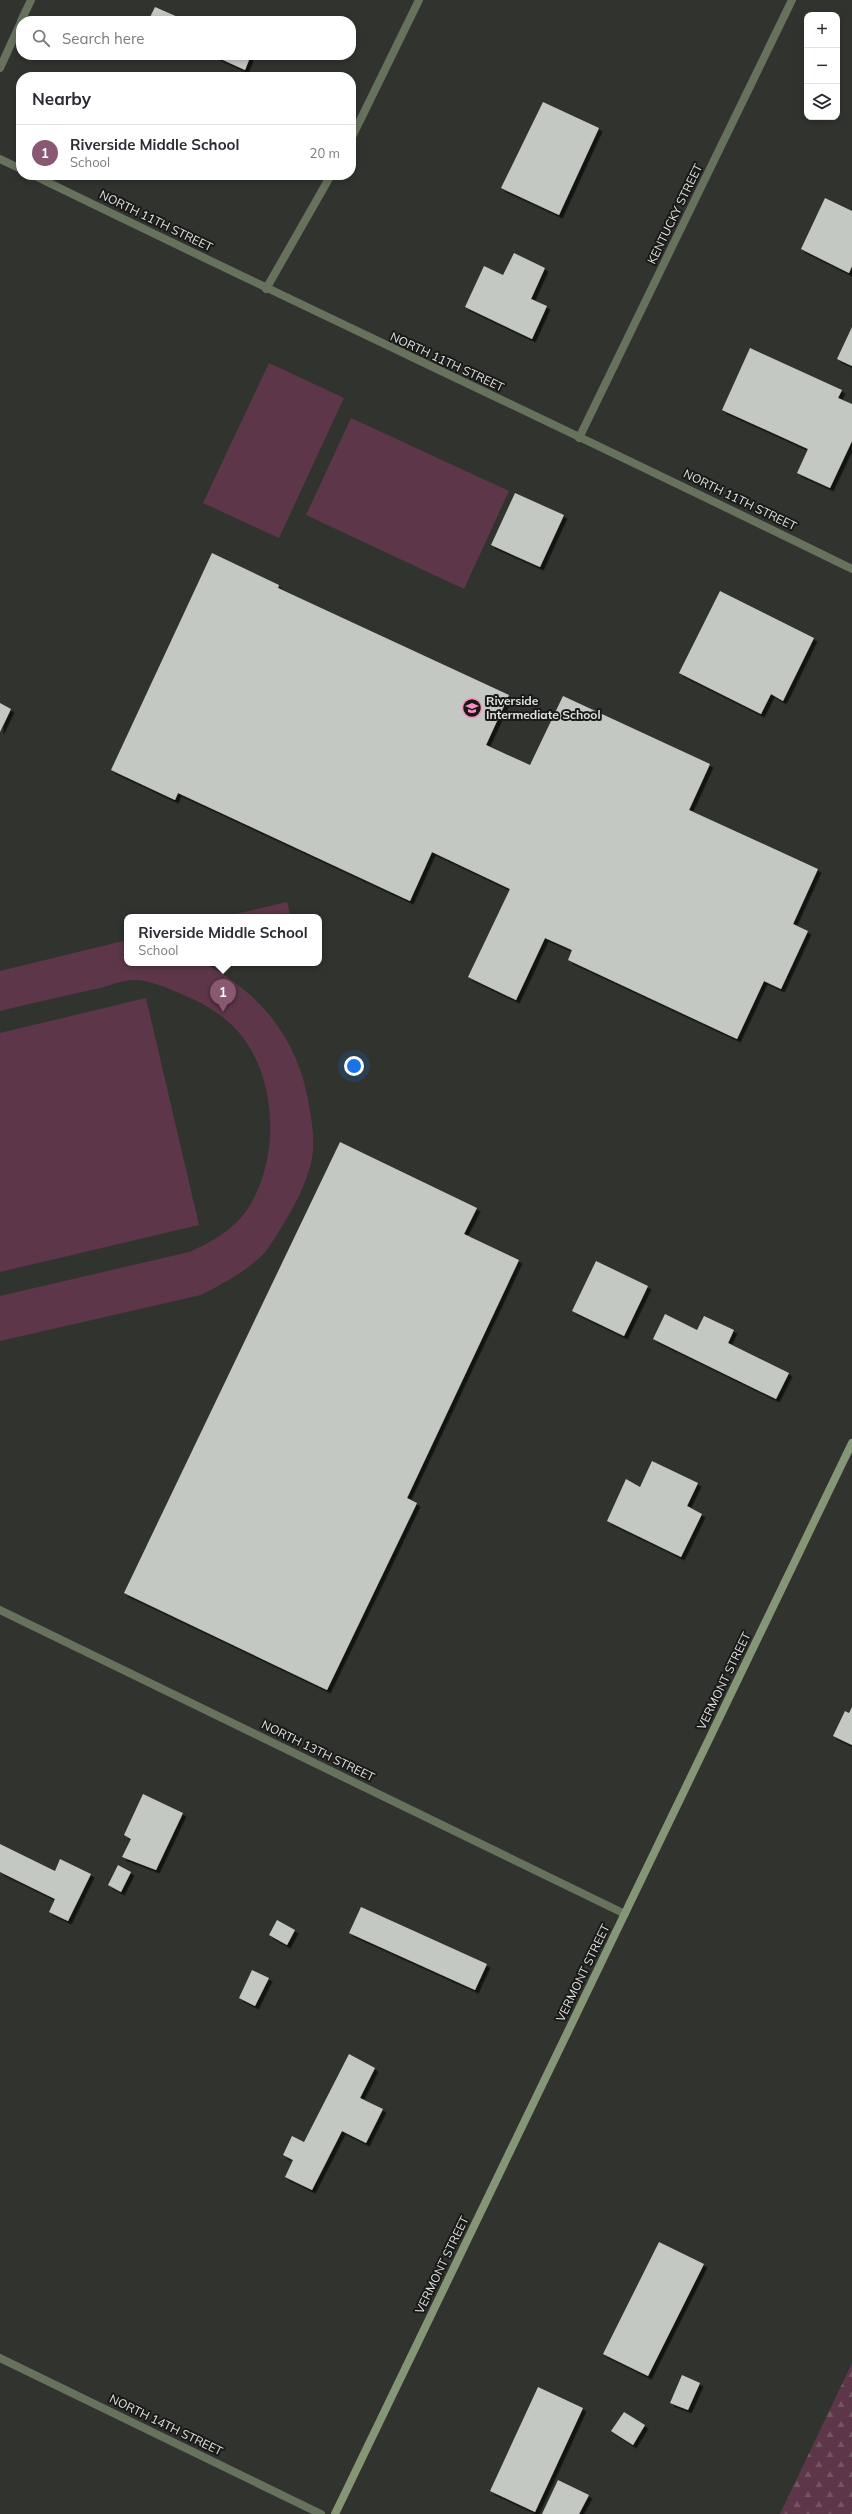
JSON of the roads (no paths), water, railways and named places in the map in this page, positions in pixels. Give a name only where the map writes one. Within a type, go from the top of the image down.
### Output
[{"type":"street","points":[[23,16],[31,0]]},
{"type":"street","points":[[356,129],[419,0]]},
{"type":"street","name":"KENTUCKY STREET","points":[[579,438],[792,0]]},
{"type":"street","points":[[0,68],[16,32]]},
{"type":"street","points":[[0,159],[16,167]]},
{"type":"street","name":"NORTH 11TH STREET","points":[[43,180],[266,289],[675,482],[852,569]]},
{"type":"street","points":[[266,289],[328,180]]},
{"type":"street","name":"VERMONT STREET","points":[[336,2514],[852,1443]]},
{"type":"street","name":"NORTH 13TH STREET","points":[[0,1610],[625,1914]]},
{"type":"street","name":"NORTH 14TH STREET","points":[[0,2358],[321,2514]]},
{"type":"place","name":"Riverside Intermediate School","points":[[472,708]]},
{"type":"place","name":"Riverside Middle School","points":[[223,1012]]}]
